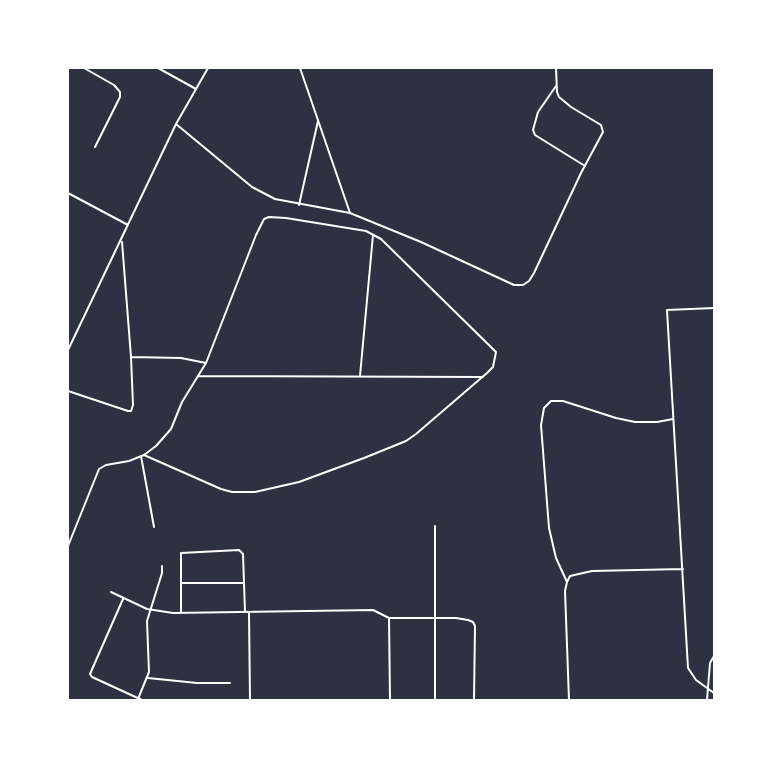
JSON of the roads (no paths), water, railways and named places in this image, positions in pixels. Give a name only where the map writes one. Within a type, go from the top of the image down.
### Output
[{"type":"lane","points":[[84,68],[114,85],[120,92],[95,147]]},
{"type":"lane","points":[[158,68],[196,89]]},
{"type":"lane","points":[[68,350],[176,124],[208,68]]},
{"type":"lane","points":[[300,68],[350,213]]},
{"type":"lane","points":[[176,124],[252,188],[275,199],[350,213],[421,242],[514,285],[523,285],[534,273],[603,132],[601,125],[559,97],[556,68]]},
{"type":"lane","points":[[557,84],[538,112],[533,130],[536,135],[585,166]]},
{"type":"lane","points":[[299,205],[318,121]]},
{"type":"lane","points":[[68,193],[128,225]]},
{"type":"lane","points":[[68,546],[99,469],[105,465],[142,456],[156,446],[171,429],[182,402],[206,363],[264,219],[274,216],[366,231],[381,239],[496,352],[493,367],[424,429],[406,441],[349,464],[268,490],[243,492],[221,489],[142,456]]},
{"type":"lane","points":[[360,376],[373,235]]},
{"type":"lane","points":[[68,392],[131,411],[133,405],[131,357],[122,239]]},
{"type":"lane","points":[[714,309],[667,310],[688,668],[696,680],[714,693]]},
{"type":"lane","points":[[131,357],[181,358],[206,363]]},
{"type":"lane","points":[[198,376],[483,376]]},
{"type":"lane","points":[[567,582],[556,558],[549,528],[540,425],[544,408],[551,401],[563,400],[635,422],[673,419]]},
{"type":"lane","points":[[142,456],[154,527]]},
{"type":"lane","points":[[435,526],[435,700]]},
{"type":"lane","points":[[181,613],[181,553],[239,550],[243,554],[250,700]]},
{"type":"lane","points":[[138,699],[148,678],[150,660],[147,621],[162,573],[162,566]]},
{"type":"lane","points":[[569,700],[565,602],[567,582],[570,576],[582,572],[683,568]]},
{"type":"lane","points":[[180,583],[244,583]]},
{"type":"lane","points":[[111,592],[149,609],[181,613],[373,610],[389,618],[456,618],[473,622],[475,626],[474,700]]},
{"type":"lane","points":[[123,599],[90,674],[142,700]]},
{"type":"lane","points":[[389,618],[390,700]]},
{"type":"lane","points":[[706,700],[710,663],[714,656]]},
{"type":"lane","points":[[148,678],[197,683],[230,683]]}]
